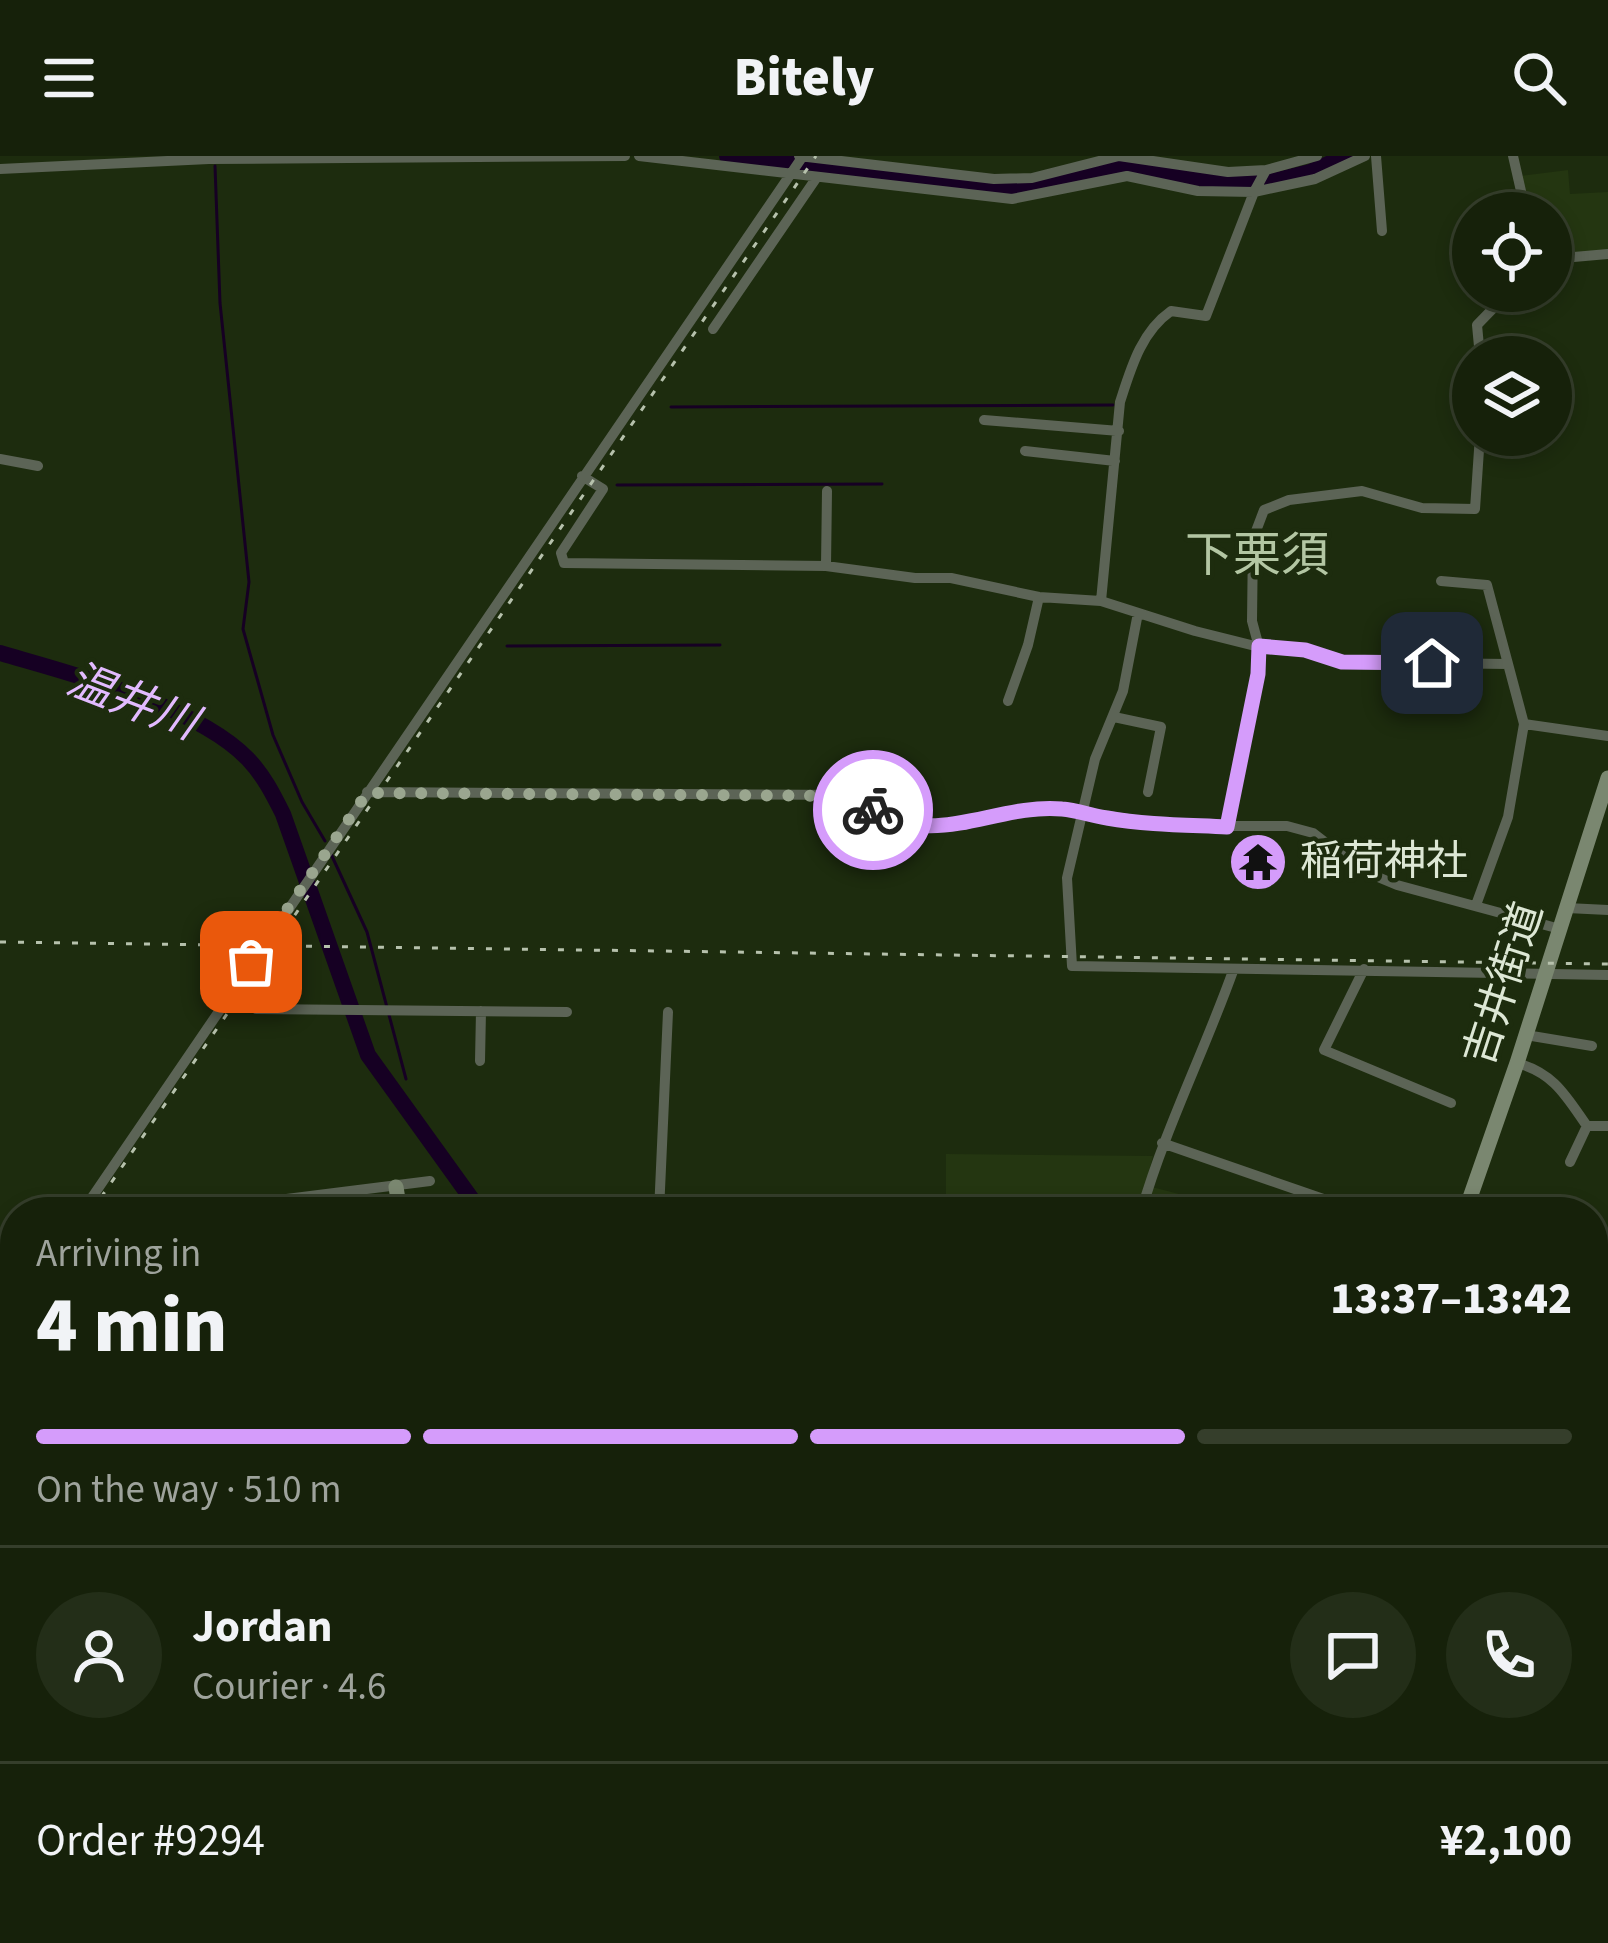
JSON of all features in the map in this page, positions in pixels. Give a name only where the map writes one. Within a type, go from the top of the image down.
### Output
[{"type":"main road","name":"吉井街道","points":[[1470,1197],[1608,778]]},
{"type":"main road","points":[[396,1187],[398,1197]]},
{"type":"street","points":[[0,169],[214,159],[626,156]]},
{"type":"street","points":[[639,156],[1012,199],[1127,176],[1198,190],[1254,192],[1315,179],[1365,156]]},
{"type":"street","points":[[92,1197],[802,156],[994,179],[1032,178],[1119,156],[1215,171],[1266,170],[1317,156]]},
{"type":"street","points":[[1376,156],[1382,231]]},
{"type":"street","points":[[1513,156],[1521,192]]},
{"type":"street","points":[[1101,601],[1120,402],[1156,322],[1171,311],[1207,316],[1266,170]]},
{"type":"street","points":[[713,329],[817,177]]},
{"type":"street","points":[[1572,257],[1608,254]]},
{"type":"street","points":[[984,420],[1118,430]]},
{"type":"street","points":[[1025,451],[1115,461]]},
{"type":"street","points":[[1227,827],[1258,674],[1259,646],[1252,621],[1253,539],[1264,510],[1289,500],[1362,491],[1422,508],[1475,509],[1479,456]]},
{"type":"street","points":[[0,459],[38,466]]},
{"type":"street","points":[[582,476],[603,489],[561,553],[564,563],[826,566],[952,578],[1039,598],[1101,601],[1259,646],[1305,650],[1342,662],[1508,664]]},
{"type":"street","points":[[826,566],[827,491]]},
{"type":"street","points":[[1441,581],[1487,585],[1524,724],[1508,817],[1476,904]]},
{"type":"street","points":[[1007,701],[1039,598]]},
{"type":"street","points":[[1138,613],[1114,717],[1095,759],[1067,878],[1072,966],[1608,974]]},
{"type":"street","points":[[1114,717],[1161,728],[1148,792]]},
{"type":"street","points":[[1524,724],[1608,736]]},
{"type":"street","points":[[367,793],[850,796],[894,823],[964,825],[1040,809],[1174,826],[1287,826],[1313,833],[1361,870],[1397,885],[1560,928]]},
{"type":"street","points":[[1567,908],[1608,910]]},
{"type":"street","points":[[1364,969],[1324,1050],[1451,1103]]},
{"type":"street","points":[[1146,1197],[1162,1143],[1234,970]]},
{"type":"street","points":[[231,991],[256,1010],[567,1012]]},
{"type":"street","points":[[480,1061],[481,1011]]},
{"type":"street","points":[[660,1197],[668,1012]]},
{"type":"street","points":[[1526,1035],[1592,1046]]},
{"type":"street","points":[[1517,1063],[1541,1069],[1555,1080],[1587,1126]]},
{"type":"street","points":[[1587,1126],[1608,1126]]},
{"type":"street","points":[[1570,1162],[1587,1126]]},
{"type":"street","points":[[1162,1143],[1318,1197]]},
{"type":"street","points":[[311,1197],[430,1181]]},
{"type":"shaded area","points":[[1568,170],[1570,192],[1524,192],[1521,176]]},
{"type":"shaded area","points":[[1608,192],[1608,250],[1572,253],[1572,194]]},
{"type":"shaded area","points":[[946,1154],[1153,1156],[1143,1197],[946,1197]]},
{"type":"shaded area","points":[[1152,1187],[1190,1197],[1149,1197]]},
{"type":"waterway","points":[[727,156],[1001,188],[1038,187],[1118,166],[1218,181],[1273,181],[1346,156]]},
{"type":"waterway","points":[[215,166],[220,303],[249,582],[243,629],[273,735],[325,841]]},
{"type":"waterway","points":[[671,407],[1113,405]]},
{"type":"waterway","points":[[617,485],[882,484]]},
{"type":"waterway","points":[[507,646],[720,645]]},
{"type":"waterway","name":"温井川","points":[[0,653],[166,707],[225,740],[254,765],[283,814],[368,1055],[470,1197]]},
{"type":"waterway","points":[[331,854],[367,932],[406,1079]]},
{"type":"railway","points":[[101,1197],[816,156]]},
{"type":"railway","points":[[0,942],[1608,964]]},
{"type":"way so far","points":[[251,962],[367,793],[850,796],[873,810]]},
{"type":"place","name":"稲荷神社","points":[[1258,862]]},
{"type":"district","name":"下栗須","points":[[1257,556]]},
{"type":"route","points":[[873,810],[894,823],[931,825],[964,825],[997,815],[1062,808],[1104,818],[1227,827],[1258,674],[1259,646],[1305,650],[1342,662],[1432,663]]}]
